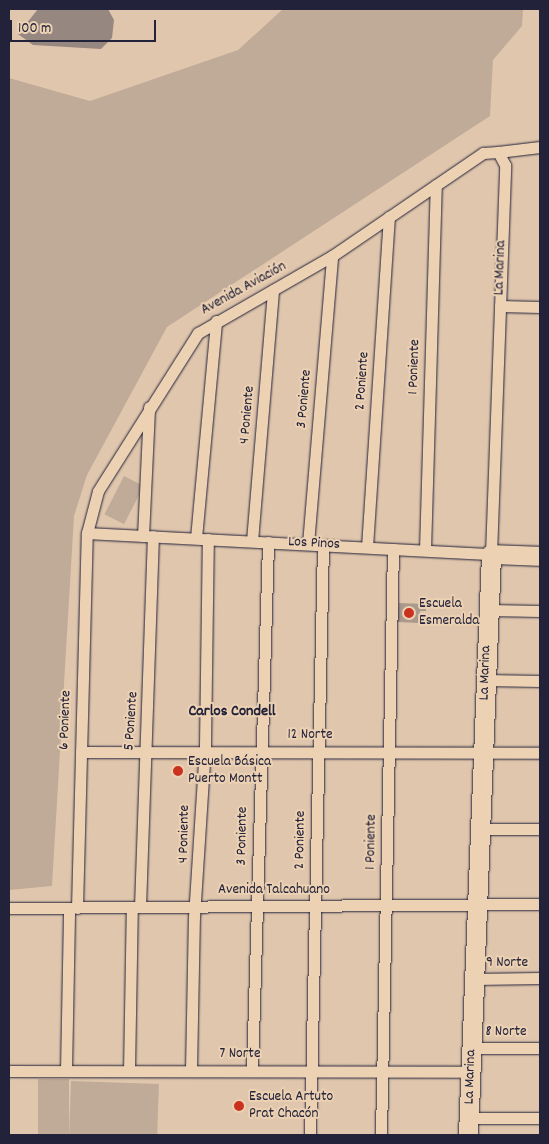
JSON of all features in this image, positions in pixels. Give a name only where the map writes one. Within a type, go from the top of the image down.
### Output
[{"type":"main road","name":"Los Pinos","points":[[491,554],[540,556]]},
{"type":"main road","name":"La Marina","points":[[469,1126],[491,554]]},
{"type":"street","name":"Avenida Aviación","points":[[87,533],[98,491],[189,342],[216,321],[332,256],[484,153],[540,147]]},
{"type":"street","name":"La Marina","points":[[491,554],[505,165],[498,152]]},
{"type":"street","name":"1 Poniente","points":[[425,550],[436,185]]},
{"type":"street","name":"2 Poniente","points":[[368,547],[389,217]]},
{"type":"street","name":"3 Poniente","points":[[308,544],[332,256]]},
{"type":"street","name":"4 Poniente","points":[[252,541],[273,290]]},
{"type":"street","points":[[500,306],[540,307]]},
{"type":"street","points":[[196,538],[216,321]]},
{"type":"street","points":[[148,536],[150,405]]},
{"type":"street","name":"Los Pinos","points":[[87,533],[491,554]]},
{"type":"street","name":"6 Poniente","points":[[66,1071],[80,752],[87,533]]},
{"type":"street","name":"5 Poniente","points":[[129,1070],[136,907],[146,752],[148,536]]},
{"type":"street","name":"4 Poniente","points":[[191,1070],[196,907],[204,752],[208,539]]},
{"type":"street","name":"3 Poniente","points":[[252,1070],[268,542]]},
{"type":"street","name":"2 Poniente","points":[[310,1135],[323,545]]},
{"type":"street","name":"1 Poniente","points":[[381,1135],[393,549]]},
{"type":"street","points":[[489,610],[540,611]]},
{"type":"street","points":[[486,680],[540,682]]},
{"type":"street","name":"12 Norte","points":[[80,752],[483,750],[540,753]]},
{"type":"street","points":[[480,829],[540,829]]},
{"type":"street","name":"Avenida Talcahuano","points":[[9,908],[540,904]]},
{"type":"street","name":"9 Norte","points":[[474,979],[540,978]]},
{"type":"street","name":"8 Norte","points":[[472,1048],[540,1048]]},
{"type":"street","name":"7 Norte","points":[[9,1071],[311,1070],[471,1072]]},
{"type":"street","points":[[469,1126],[540,1118]]},
{"type":"shaded area","points":[[38,9],[108,9],[114,20],[112,38],[101,49],[33,45],[18,34]]},
{"type":"shaded area","points":[[283,9],[523,9],[522,26],[493,60],[490,116],[167,327],[87,475],[74,516],[52,886],[9,890],[9,78],[90,101],[238,50]]},
{"type":"shaded area","points":[[124,476],[144,486],[124,524],[104,514]]},
{"type":"shaded area","points":[[38,1079],[69,1079],[69,1135],[38,1135]]},
{"type":"shaded area","points":[[71,1081],[159,1084],[157,1135],[69,1135]]},
{"type":"building","name":"Escuela Esmeralda","points":[[399,603],[426,604],[426,611],[420,611],[418,623],[398,622]]},
{"type":"place","name":"Escuela Esmeralda","points":[[409,613]]},
{"type":"place","name":"Escuela Básica Puerto Montt","points":[[178,771]]},
{"type":"place","name":"Escuela Artuto Prat Chacón","points":[[239,1106]]},
{"type":"district","name":"Carlos Condell","points":[[232,712]]}]
